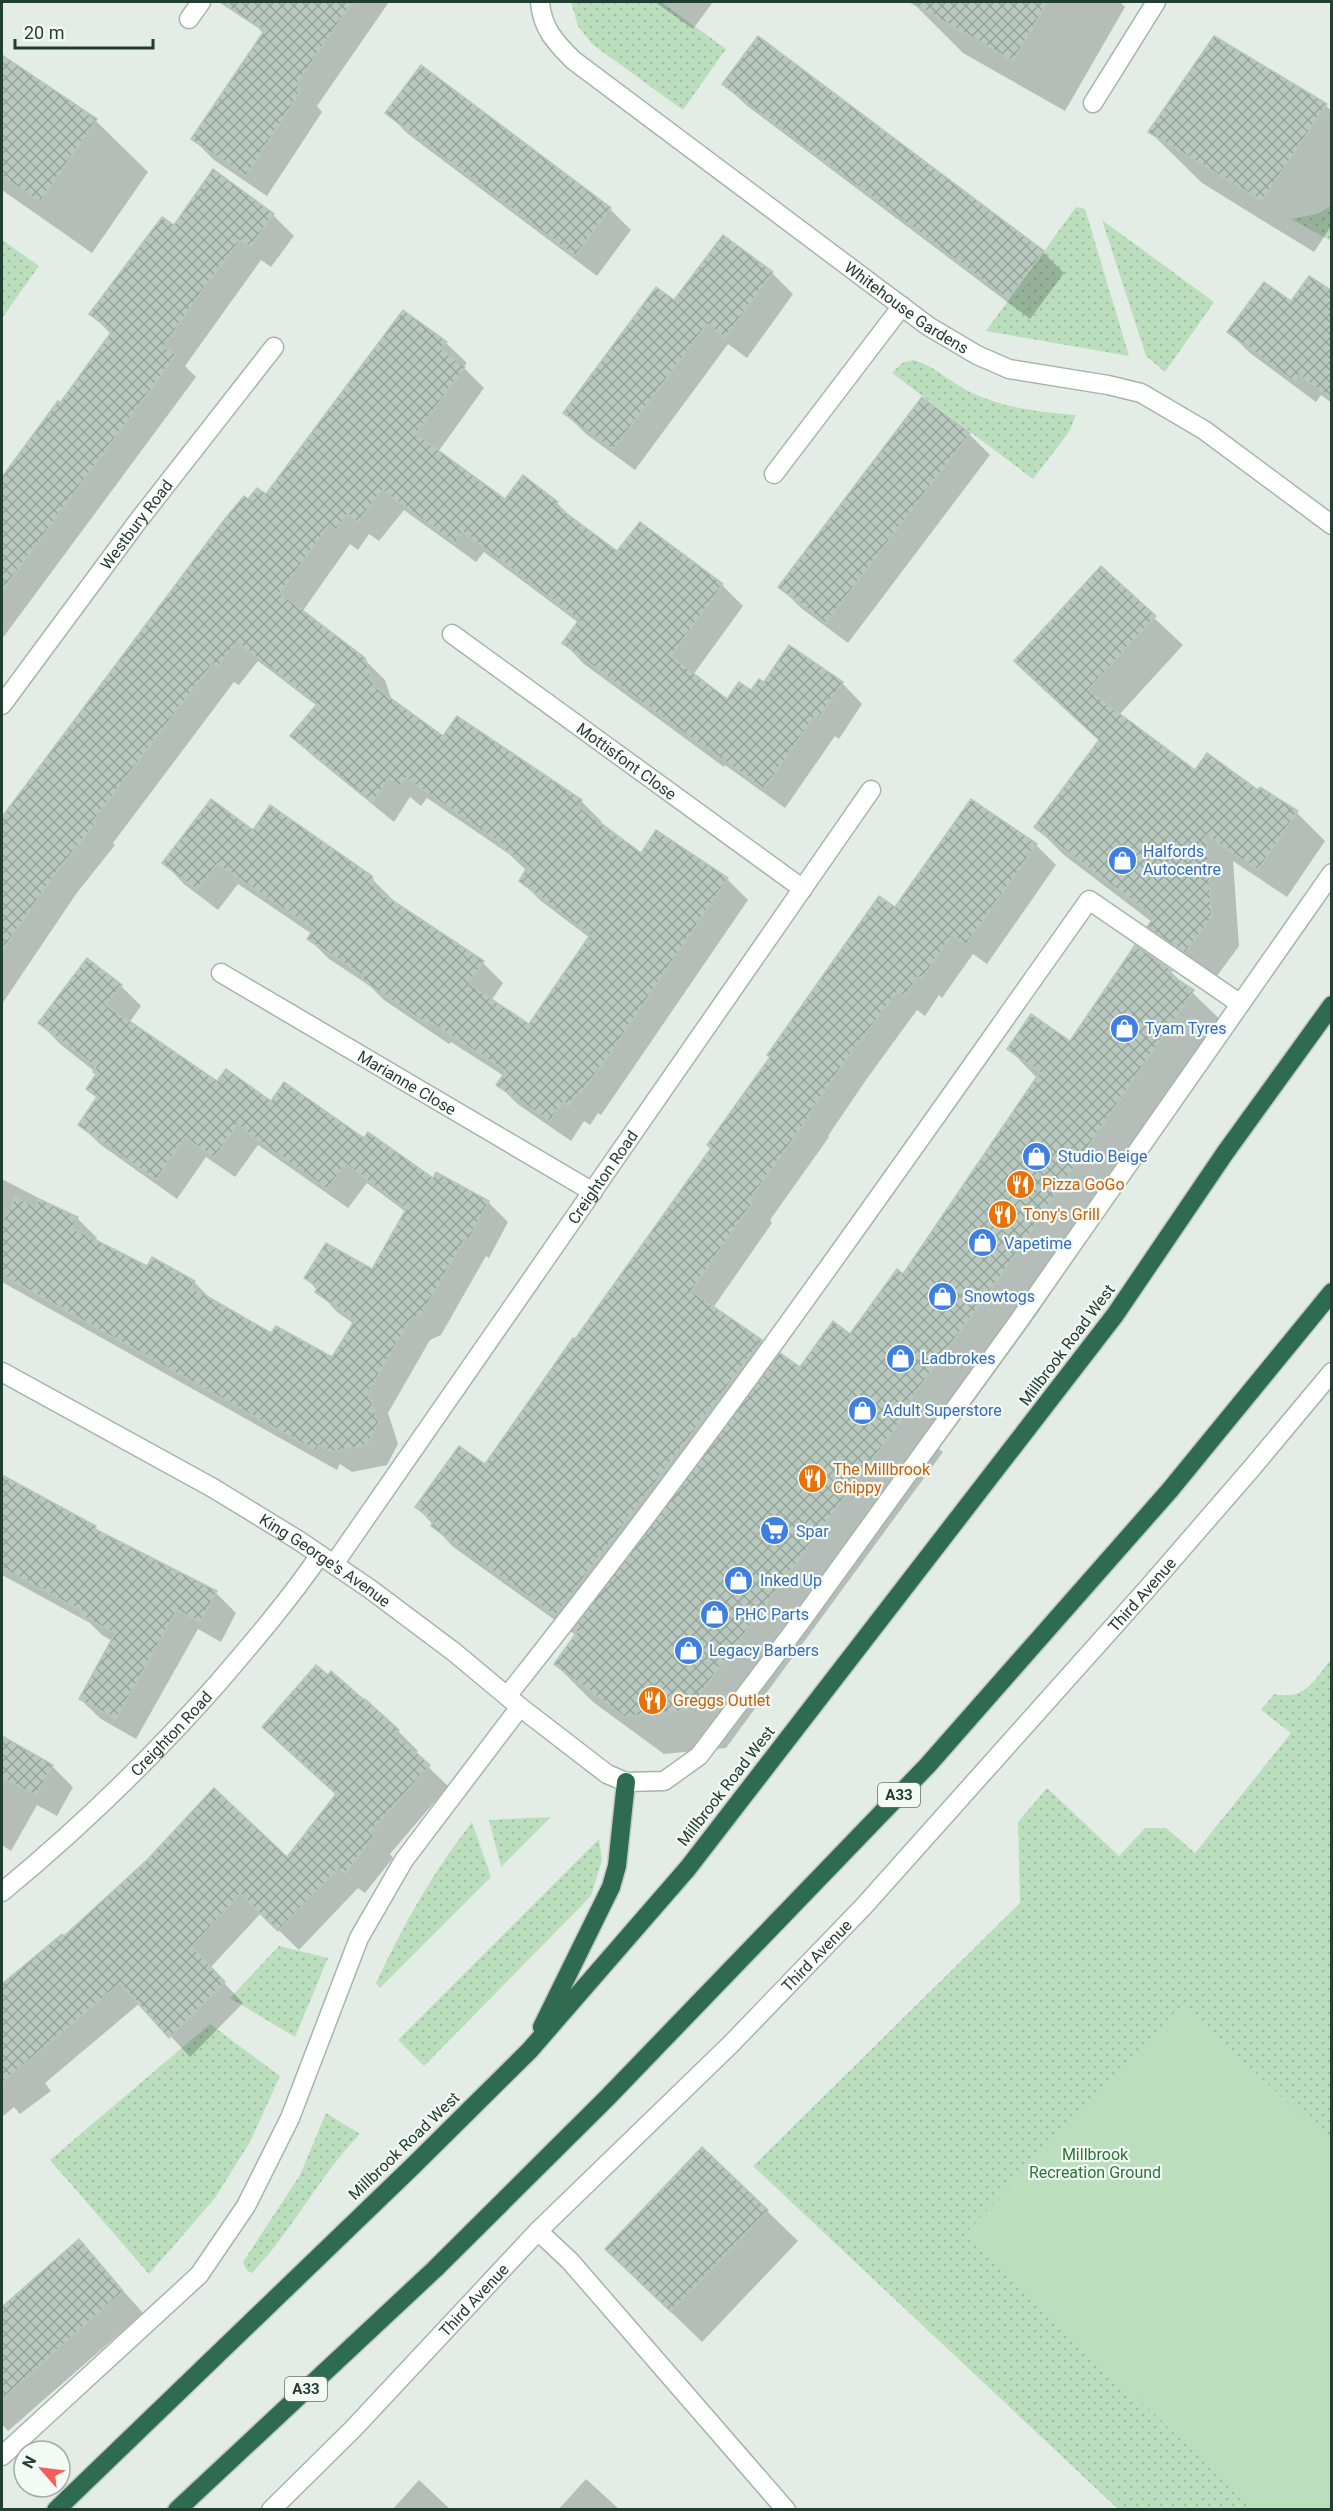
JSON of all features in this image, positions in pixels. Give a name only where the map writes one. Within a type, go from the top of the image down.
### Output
[{"type":"highway","name":"Millbrook Road West","points":[[56,2510],[530,2050],[688,1868],[1115,1315],[1225,1154],[1332,1005]]},
{"type":"highway","name":"A33","points":[[177,2510],[435,2269],[607,2098],[928,1765],[1170,1490],[1332,1292]]},
{"type":"highway","points":[[530,2050],[611,1887],[617,1866],[626,1782]]},
{"type":"street","points":[[189,19],[201,2]]},
{"type":"street","name":"Whitehouse Gardens","points":[[540,2],[542,18],[553,39],[573,60],[928,326],[976,355],[1009,369],[1108,385],[1141,393],[1204,430],[1332,525]]},
{"type":"street","points":[[1093,103],[1156,2]]},
{"type":"street","points":[[774,474],[902,306]]},
{"type":"street","name":"Westbury Road","points":[[2,705],[138,521],[274,347]]},
{"type":"street","name":"Mottisfont Close","points":[[452,634],[802,889]]},
{"type":"street","name":"Creighton Road","points":[[2,1892],[114,1795],[327,1560],[593,1192],[871,790]]},
{"type":"street","points":[[626,1782],[664,1781],[699,1756],[799,1624],[1018,1322],[1332,873]]},
{"type":"street","points":[[2,2456],[199,2275],[246,2206],[290,2118],[359,1938],[404,1860],[514,1701],[554,1637],[775,1342],[1089,900],[1239,1003]]},
{"type":"street","name":"Marianne Close","points":[[221,974],[593,1192]]},
{"type":"street","name":"King George's Avenue","points":[[2,1372],[213,1488],[327,1560],[454,1652],[608,1774],[626,1782]]},
{"type":"street","name":"Third Avenue","points":[[271,2510],[353,2429],[537,2231],[731,2044],[864,1906],[1139,1598],[1332,1372]]},
{"type":"street","points":[[537,2231],[570,2261],[786,2510]]},
{"type":"green space","points":[[571,2],[661,2],[726,49],[683,110],[592,44],[578,26]]},
{"type":"green space","points":[[1331,206],[1331,241],[1291,219],[1317,214]]},
{"type":"green space","points":[[1076,207],[1085,209],[1129,356],[986,331]]},
{"type":"green space","points":[[1102,220],[1214,302],[1165,372],[1146,356]]},
{"type":"green space","points":[[2,240],[39,266],[2,318]]},
{"type":"green space","points":[[913,360],[934,369],[966,390],[993,401],[1034,411],[1076,415],[1069,432],[1033,479],[892,373],[902,363]]},
{"type":"green space","name":"Millbrook Recreation Ground","points":[[1331,1659],[1331,2509],[1118,2509],[753,2166],[1020,1903],[1018,1822],[1047,1788],[1119,1856],[1145,1828],[1166,1828],[1195,1853],[1291,1733],[1261,1710],[1274,1694],[1294,1695],[1308,1687]]},
{"type":"green space","points":[[551,1817],[501,1867],[489,1820]]},
{"type":"green space","points":[[472,1822],[491,1877],[380,1988],[376,1983],[408,1920],[444,1860]]},
{"type":"green space","points":[[599,1839],[602,1860],[591,1896],[424,2066],[398,2040]]},
{"type":"green space","points":[[279,1946],[328,1958],[295,2037],[230,1998]]},
{"type":"green space","points":[[1183,2004],[1331,2144],[1331,2509],[1255,2509],[964,2235]]},
{"type":"green space","points":[[210,2024],[280,2076],[250,2142],[215,2198],[149,2274],[50,2160]]},
{"type":"green space","points":[[326,2113],[360,2134],[332,2167],[267,2256],[252,2273],[247,2271],[243,2262],[300,2175]]},
{"type":"building","points":[[220,2],[353,2],[296,85],[302,89],[246,176],[191,139],[264,31]]},
{"type":"building","points":[[910,2],[1048,2],[1013,61]]},
{"type":"building","points":[[758,36],[1044,251],[1008,299],[722,84]]},
{"type":"building","points":[[1214,36],[1327,104],[1262,201],[1148,132]]},
{"type":"building","points":[[2,55],[97,119],[40,202],[2,176]]},
{"type":"building","points":[[421,65],[611,208],[575,256],[385,113]]},
{"type":"building","points":[[213,169],[274,214],[250,247],[240,240],[202,291],[164,346],[176,355],[2,591],[2,477],[112,331],[89,314],[162,217],[174,225]]},
{"type":"building","points":[[723,235],[773,272],[725,338],[707,324],[613,450],[563,413],[656,287],[674,300]]},
{"type":"building","points":[[1309,276],[1332,291],[1332,399],[1299,375],[1295,382],[1227,332],[1264,282],[1291,301]]},
{"type":"building","points":[[403,310],[447,342],[441,349],[465,367],[416,434],[505,499],[523,475],[558,502],[555,505],[617,551],[640,522],[723,584],[671,656],[727,699],[739,682],[751,690],[759,679],[764,682],[789,645],[843,682],[818,720],[814,717],[764,789],[562,643],[579,620],[463,532],[455,543],[382,490],[358,522],[348,514],[336,530],[329,525],[280,593],[365,658],[374,686],[443,736],[457,716],[582,800],[578,806],[641,853],[656,830],[728,878],[605,1061],[569,1106],[563,1102],[550,1121],[496,1085],[506,1071],[430,1022],[428,1025],[362,980],[364,976],[307,939],[314,929],[217,864],[197,890],[162,863],[211,799],[253,830],[270,805],[372,876],[375,889],[484,961],[469,984],[529,1024],[590,935],[519,881],[528,866],[500,847],[501,844],[406,778],[400,786],[389,778],[373,803],[290,736],[317,704],[237,642],[218,666],[213,663],[93,821],[96,823],[55,874],[2,951],[2,817],[224,520],[244,496],[248,499],[257,488],[266,494]]},
{"type":"building","points":[[922,397],[970,433],[826,623],[778,587]]},
{"type":"building","points":[[1101,566],[1156,616],[1088,690],[1195,770],[1207,753],[1258,790],[1260,787],[1298,811],[1258,870],[1206,835],[1212,917],[1185,953],[1147,927],[1154,917],[1034,827],[1099,740],[1014,661]]},
{"type":"building","points":[[971,799],[1037,844],[966,945],[952,935],[922,979],[918,977],[904,997],[897,992],[846,1060],[808,1115],[810,1116],[750,1199],[753,1202],[691,1291],[762,1340],[555,1616],[431,1526],[434,1521],[415,1507],[459,1446],[485,1464],[711,1148],[707,1145],[770,1057],[767,1055],[879,896],[895,907]]},
{"type":"building","points":[[1135,945],[1172,971],[1169,974],[1194,990],[1000,1277],[902,1411],[906,1414],[688,1710],[625,1717],[554,1664],[577,1632],[573,1629],[780,1353],[800,1367],[833,1321],[850,1334],[897,1269],[903,1274],[1040,1072],[1007,1049],[1031,1014],[1070,1041]]},
{"type":"building","points":[[87,958],[122,985],[106,1005],[217,1081],[226,1069],[271,1101],[284,1082],[364,1138],[368,1132],[433,1178],[436,1172],[489,1201],[469,1239],[466,1237],[421,1315],[410,1320],[368,1392],[379,1422],[367,1445],[331,1452],[319,1445],[316,1451],[2,1275],[2,1222],[16,1196],[35,1207],[39,1199],[78,1217],[72,1228],[147,1266],[152,1257],[195,1281],[191,1287],[271,1333],[276,1326],[332,1357],[355,1320],[315,1292],[318,1287],[304,1278],[326,1243],[372,1269],[406,1209],[346,1164],[327,1189],[237,1125],[214,1158],[185,1137],[156,1180],[78,1125],[97,1097],[86,1089],[96,1074],[93,1072],[96,1067],[38,1023]]},
{"type":"building","points":[[2,1475],[96,1526],[95,1529],[217,1591],[200,1622],[177,1610],[116,1719],[79,1699],[115,1633],[80,1615],[82,1611],[2,1568]]},
{"type":"building","points":[[316,1665],[328,1675],[331,1671],[365,1699],[399,1730],[395,1734],[430,1765],[370,1833],[374,1836],[345,1874],[338,1869],[278,1931],[240,1894],[192,1947],[225,1982],[169,2038],[120,1983],[2,2083],[2,1984],[62,1934],[64,1936],[147,1860],[214,1788],[287,1857],[336,1794],[262,1727]]},
{"type":"building","points":[[2,1736],[53,1765],[36,1796],[2,1777]]},
{"type":"building","points":[[702,2147],[768,2210],[671,2312],[605,2249]]},
{"type":"building","points":[[79,2239],[123,2291],[2,2399],[2,2307]]},
{"type":"place","name":"Halfords Autocentre","points":[[1122,860]]},
{"type":"place","name":"Tyam Tyres","points":[[1124,1028]]},
{"type":"place","name":"Studio Beige","points":[[1037,1156]]},
{"type":"place","name":"Pizza GoGo","points":[[1021,1184]]},
{"type":"place","name":"Tony's Grill","points":[[1002,1214]]},
{"type":"place","name":"Vapetime","points":[[983,1243]]},
{"type":"place","name":"Snowtogs","points":[[943,1296]]},
{"type":"place","name":"Ladbrokes","points":[[900,1358]]},
{"type":"place","name":"Adult Superstore","points":[[862,1410]]},
{"type":"place","name":"The Millbrook Chippy","points":[[812,1478]]},
{"type":"place","name":"Spar","points":[[775,1531]]},
{"type":"place","name":"Inked Up","points":[[739,1580]]},
{"type":"place","name":"PHC Parts","points":[[714,1614]]},
{"type":"place","name":"Legacy Barbers","points":[[688,1650]]},
{"type":"place","name":"Greggs Outlet","points":[[652,1700]]}]
